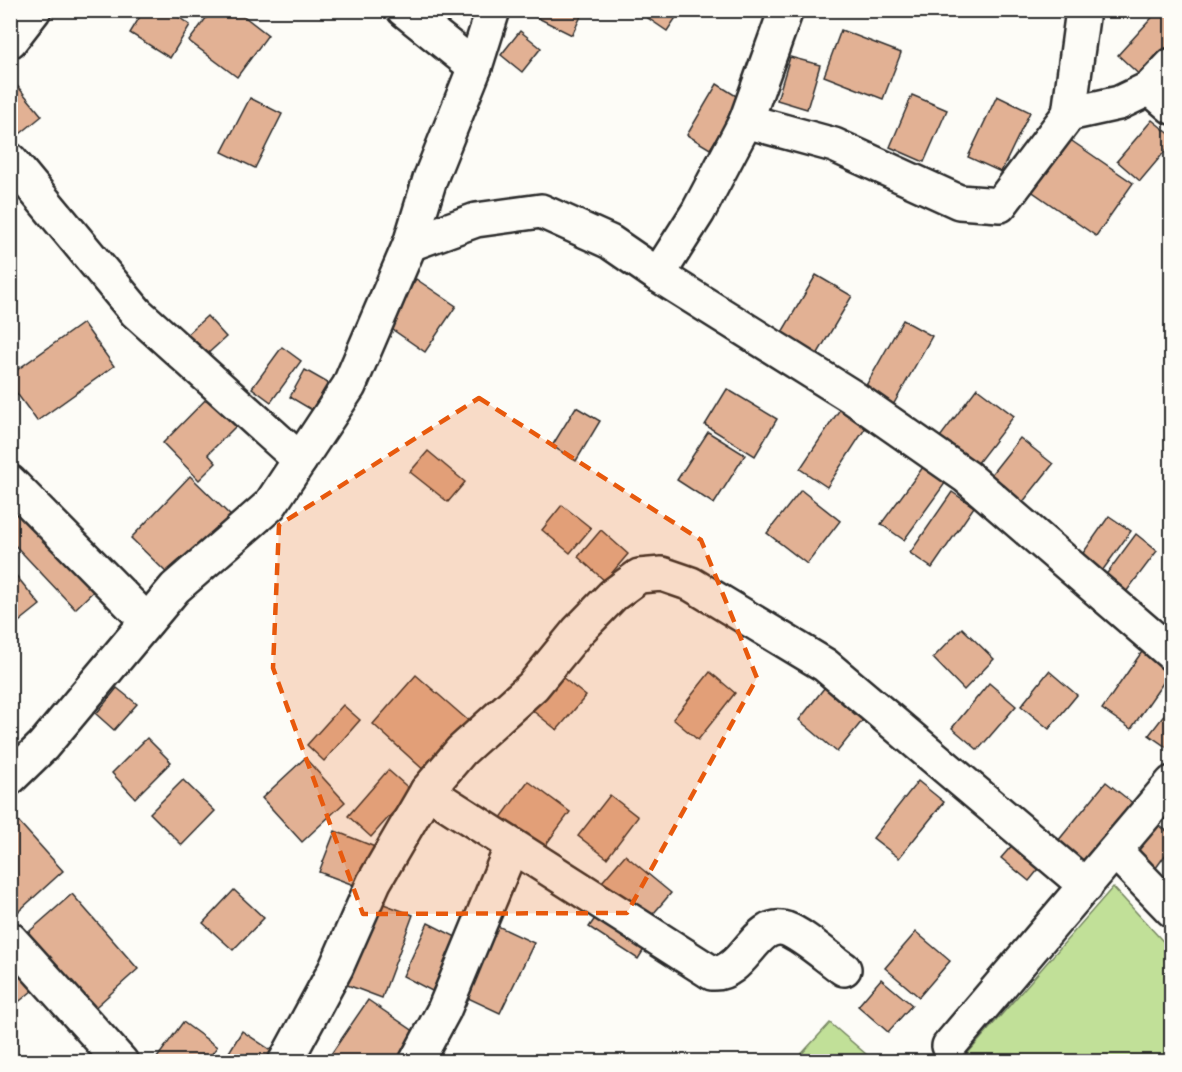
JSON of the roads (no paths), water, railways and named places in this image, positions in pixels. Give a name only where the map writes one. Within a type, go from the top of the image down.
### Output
[{"type":"street","points":[[10,41],[34,10]]},
{"type":"street","points":[[404,10],[475,67]]},
{"type":"street","points":[[10,778],[43,746],[175,588],[270,505],[349,386],[410,244],[430,179],[475,67],[494,10]]},
{"type":"street","points":[[658,275],[698,212],[746,121],[786,10]]},
{"type":"street","points":[[746,121],[834,145],[959,202],[1000,205],[1069,114],[1083,10]]},
{"type":"street","points":[[1069,114],[1119,103],[1164,87]]},
{"type":"street","points":[[10,160],[136,312],[300,460]]},
{"type":"street","points":[[410,244],[476,220],[541,211],[610,242],[658,275],[851,396],[967,477],[1172,654]]},
{"type":"street","points":[[10,482],[147,621]]},
{"type":"street","points":[[285,1062],[336,968],[374,882],[427,791],[461,751],[533,686],[613,595],[639,576],[662,574],[691,584],[825,665],[1086,886]]},
{"type":"street","points":[[949,1046],[1172,783]]},
{"type":"street","points":[[427,791],[711,973],[722,974],[732,968],[765,932],[776,927],[788,930],[844,969]]},
{"type":"street","points":[[416,1062],[444,1010],[512,846]]},
{"type":"street","points":[[1115,851],[1172,909]]},
{"type":"street","points":[[10,939],[121,1062]]}]
